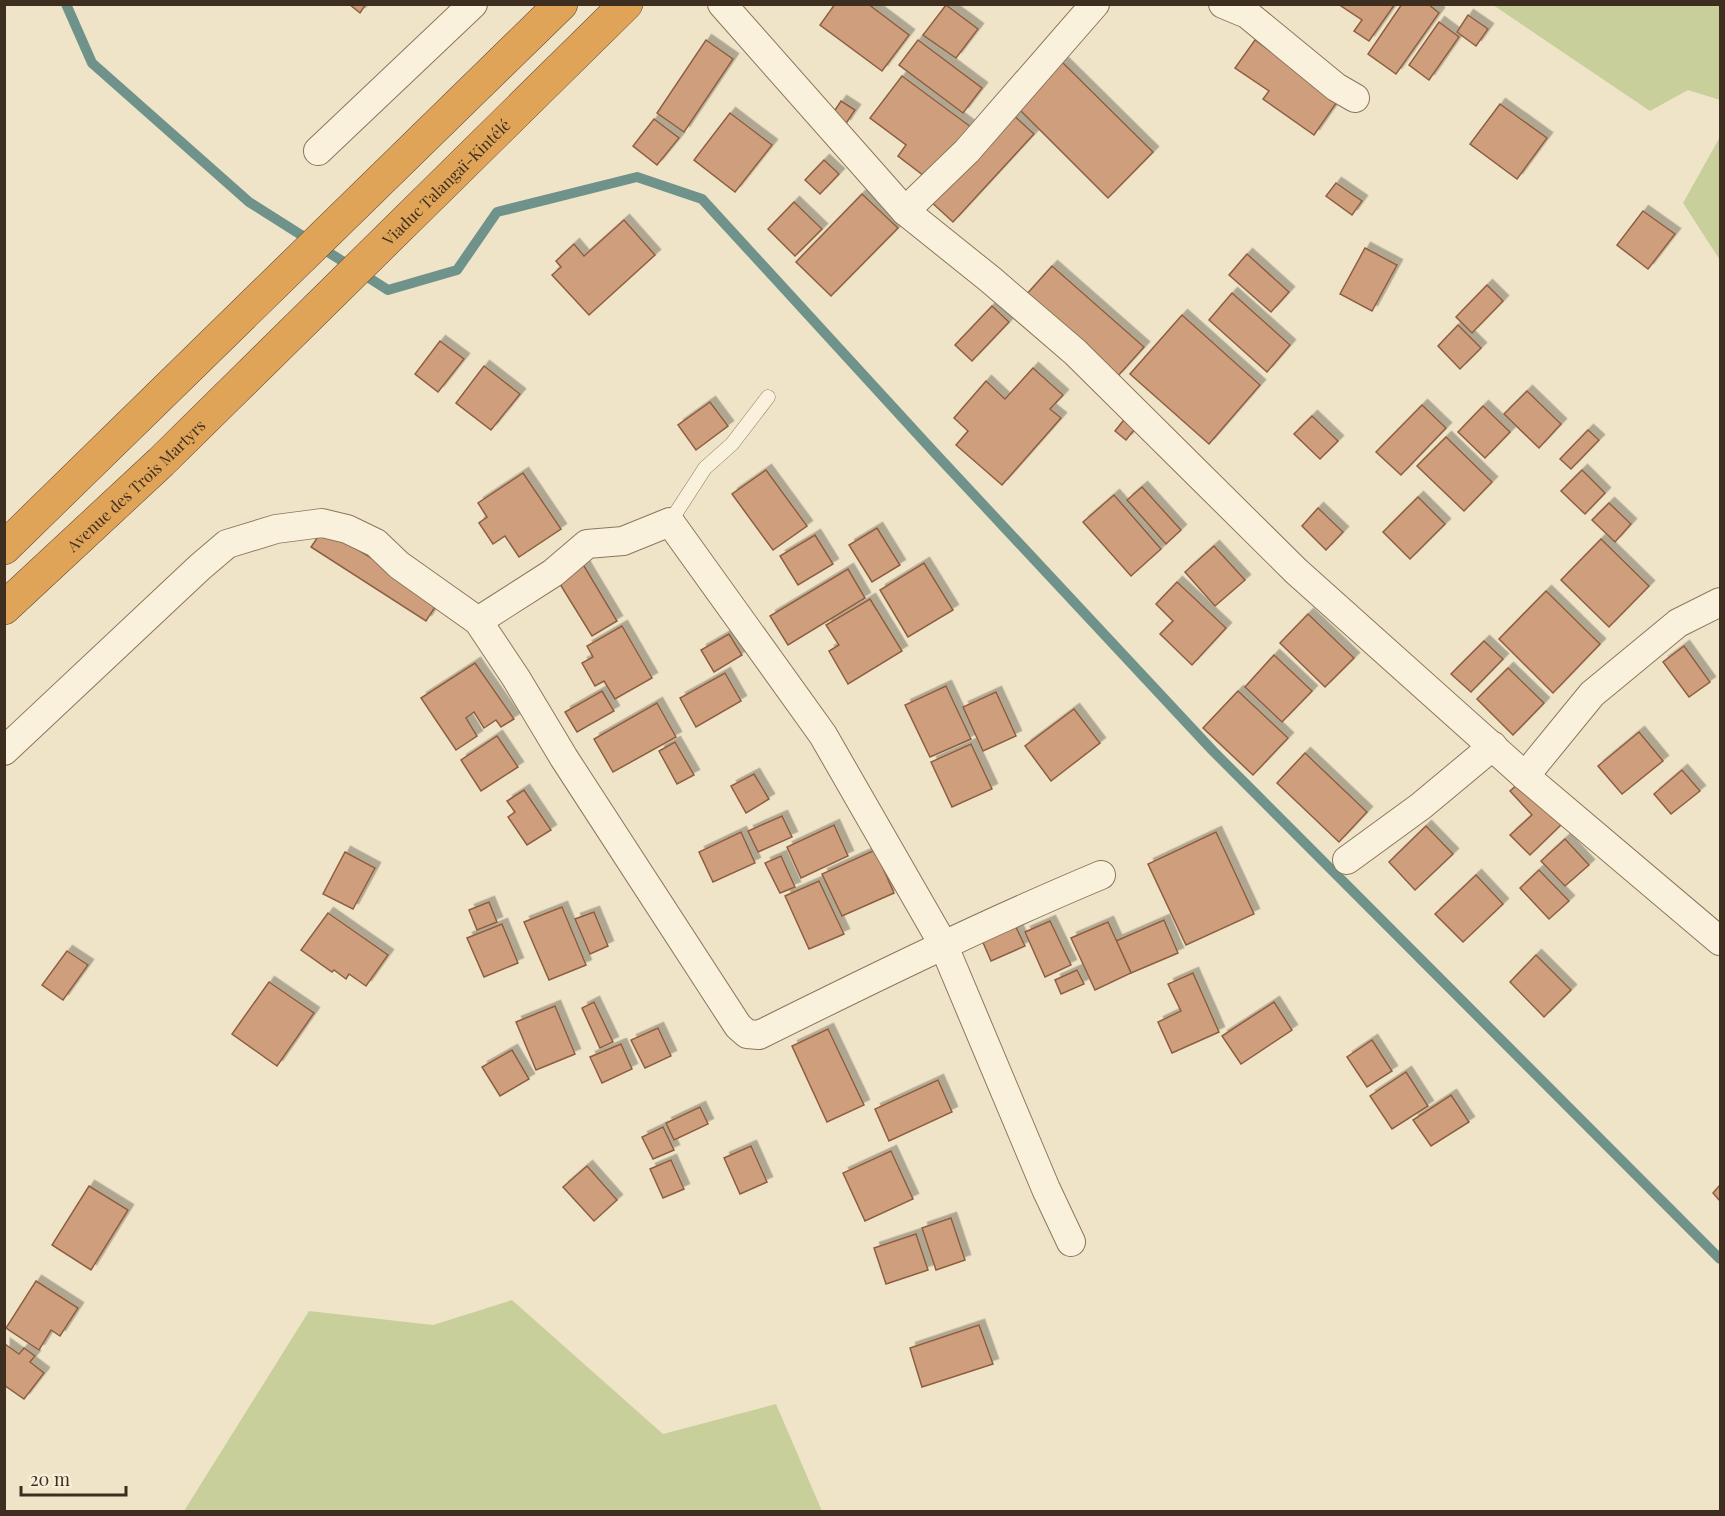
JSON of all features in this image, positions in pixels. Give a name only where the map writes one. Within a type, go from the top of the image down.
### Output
[{"type":"highway","points":[[4,548],[561,4]]},
{"type":"highway","name":"Viaduc Talangaï-Kintélé","points":[[265,360],[626,4]]},
{"type":"highway","name":"Avenue des Trois Martyrs","points":[[4,608],[265,360]]},
{"type":"street","points":[[318,151],[473,4]]},
{"type":"street","points":[[722,4],[905,212],[991,280],[1075,352],[1296,571],[1525,776],[1720,941]]},
{"type":"street","points":[[905,212],[967,152],[1095,4]]},
{"type":"street","points":[[1223,4],[1247,14],[1336,87],[1355,98]]},
{"type":"street","points":[[478,621],[553,573],[587,544],[623,541],[670,522],[823,735],[944,944],[1046,1189],[1071,1242]]},
{"type":"street","points":[[4,751],[227,544],[276,529],[322,523],[346,529],[376,543],[399,565],[478,621],[738,1026],[747,1034],[759,1035],[944,944],[1101,875]]},
{"type":"street","points":[[1525,776],[1592,694],[1678,623],[1720,602]]},
{"type":"street","points":[[1347,860],[1421,806],[1493,746]]},
{"type":"lane","points":[[670,522],[705,468],[732,444],[768,397]]},
{"type":"green space","points":[[1493,5],[1720,5],[1720,100],[1688,90],[1650,111]]},
{"type":"green space","points":[[1720,137],[1720,260],[1683,203]]},
{"type":"green space","points":[[512,1300],[663,1434],[776,1404],[822,1511],[184,1511],[309,1311],[433,1325]]},
{"type":"building","points":[[349,4],[366,4],[360,13]]},
{"type":"building","points":[[835,4],[868,4],[909,35],[882,71],[820,25]]},
{"type":"building","points":[[1338,4],[1395,4],[1369,41],[1354,31],[1362,20]]},
{"type":"building","points":[[1402,4],[1428,4],[1439,13],[1396,74],[1368,54]]},
{"type":"building","points":[[946,5],[978,29],[956,58],[923,35]]},
{"type":"building","points":[[1468,15],[1488,29],[1476,46],[1457,32]]},
{"type":"building","points":[[1439,22],[1459,37],[1429,80],[1409,65]]},
{"type":"building","points":[[706,40],[733,59],[684,132],[657,113]]},
{"type":"building","points":[[918,40],[982,88],[963,113],[899,65]]},
{"type":"building","points":[[1255,40],[1339,99],[1314,135],[1263,99],[1269,91],[1235,68]]},
{"type":"building","points":[[1060,60],[1153,152],[1108,198],[1015,105]]},
{"type":"building","points":[[902,76],[975,130],[928,179],[898,156],[906,145],[870,118]]},
{"type":"building","points":[[841,101],[855,110],[845,125],[831,116]]},
{"type":"building","points":[[1500,104],[1547,138],[1517,179],[1470,144]]},
{"type":"building","points":[[1009,111],[1034,134],[953,222],[928,199]]},
{"type":"building","points":[[730,113],[772,145],[735,192],[694,160]]},
{"type":"building","points":[[654,119],[679,138],[657,165],[633,146]]},
{"type":"building","points":[[824,160],[839,174],[820,194],[805,180]]},
{"type":"building","points":[[1336,183],[1362,201],[1352,215],[1326,196]]},
{"type":"building","points":[[862,194],[898,228],[831,296],[796,262]]},
{"type":"building","points":[[794,202],[822,229],[795,256],[768,229]]},
{"type":"building","points":[[1643,211],[1675,234],[1648,269],[1617,245]]},
{"type":"building","points":[[624,220],[655,255],[589,315],[552,275],[561,267],[556,261],[574,244],[584,256]]},
{"type":"building","points":[[1365,248],[1397,265],[1372,311],[1340,294]]},
{"type":"building","points":[[1247,254],[1289,292],[1271,312],[1229,275]]},
{"type":"building","points":[[1052,266],[1144,347],[1117,377],[1026,295]]},
{"type":"building","points":[[1487,285],[1503,301],[1472,333],[1456,317]]},
{"type":"building","points":[[1232,293],[1290,345],[1267,372],[1209,320]]},
{"type":"building","points":[[992,306],[1009,322],[972,361],[955,345]]},
{"type":"building","points":[[1182,315],[1260,385],[1209,444],[1130,374]]},
{"type":"building","points":[[1458,325],[1481,348],[1460,369],[1438,346]]},
{"type":"building","points":[[440,341],[464,359],[438,392],[415,374]]},
{"type":"building","points":[[484,366],[520,394],[491,430],[456,403]]},
{"type":"building","points":[[1033,368],[1063,395],[1050,409],[1061,418],[1002,485],[956,445],[968,431],[954,418],[986,381],[1005,399]]},
{"type":"building","points":[[1527,391],[1561,424],[1539,448],[1504,414]]},
{"type":"building","points":[[710,402],[728,426],[696,450],[678,425]]},
{"type":"building","points":[[1422,405],[1446,428],[1401,475],[1376,452]]},
{"type":"building","points":[[1483,406],[1510,432],[1485,458],[1458,432]]},
{"type":"building","points":[[1127,416],[1138,425],[1126,440],[1115,431]]},
{"type":"building","points":[[1312,416],[1338,441],[1320,459],[1294,434]]},
{"type":"building","points":[[1588,430],[1599,440],[1571,469],[1560,459]]},
{"type":"building","points":[[1446,437],[1492,482],[1464,511],[1417,466]]},
{"type":"building","points":[[766,470],[807,526],[773,550],[732,494]]},
{"type":"building","points":[[1582,470],[1605,493],[1585,514],[1561,491]]},
{"type":"building","points":[[523,473],[561,529],[519,557],[505,536],[493,544],[479,523],[487,517],[478,503]]},
{"type":"building","points":[[1142,487],[1181,530],[1166,544],[1127,500]]},
{"type":"building","points":[[1114,495],[1161,549],[1131,576],[1083,522]]},
{"type":"building","points":[[1418,497],[1445,524],[1410,559],[1383,532]]},
{"type":"building","points":[[1609,503],[1631,524],[1615,542],[1592,520]]},
{"type":"building","points":[[1318,508],[1343,532],[1326,550],[1302,526]]},
{"type":"building","points":[[324,528],[439,601],[426,621],[311,547]]},
{"type":"building","points":[[877,528],[900,565],[872,582],[849,545]]},
{"type":"building","points":[[815,535],[833,564],[798,585],[780,556]]},
{"type":"building","points":[[1601,539],[1649,586],[1609,627],[1561,580]]},
{"type":"building","points":[[1214,546],[1245,580],[1215,606],[1185,572]]},
{"type":"building","points":[[581,561],[617,621],[592,636],[555,576]]},
{"type":"building","points":[[924,563],[953,610],[908,637],[880,590]]},
{"type":"building","points":[[848,569],[865,598],[788,645],[770,616]]},
{"type":"building","points":[[1177,582],[1226,628],[1192,665],[1160,634],[1173,621],[1156,604]]},
{"type":"building","points":[[1546,591],[1600,644],[1553,693],[1499,639]]},
{"type":"building","points":[[870,599],[902,651],[848,684],[829,651],[839,645],[826,625]]},
{"type":"building","points":[[1308,614],[1354,658],[1325,687],[1280,643]]},
{"type":"building","points":[[622,626],[652,678],[615,699],[604,681],[595,686],[582,663],[593,657],[587,646]]},
{"type":"building","points":[[729,634],[742,655],[714,672],[701,650]]},
{"type":"building","points":[[1484,641],[1503,659],[1471,692],[1451,674]]},
{"type":"building","points":[[1684,646],[1710,682],[1689,697],[1663,662]]},
{"type":"building","points":[[1274,655],[1312,691],[1282,722],[1245,687]]},
{"type":"building","points":[[475,663],[514,719],[501,727],[496,720],[484,728],[474,712],[466,718],[477,736],[456,750],[421,698]]},
{"type":"building","points":[[1508,668],[1544,703],[1513,735],[1477,699]]},
{"type":"building","points":[[725,673],[741,701],[696,727],[680,698]]},
{"type":"building","points":[[946,686],[971,739],[930,757],[905,705]]},
{"type":"building","points":[[602,691],[614,711],[577,732],[565,712]]},
{"type":"building","points":[[1238,691],[1288,738],[1253,775],[1203,728]]},
{"type":"building","points":[[996,692],[1016,736],[983,751],[963,707]]},
{"type":"building","points":[[657,703],[676,737],[613,772],[594,739]]},
{"type":"building","points":[[1074,709],[1100,743],[1051,781],[1025,746]]},
{"type":"building","points":[[1639,732],[1663,761],[1622,794],[1598,766]]},
{"type":"building","points":[[497,736],[518,767],[481,791],[461,760]]},
{"type":"building","points":[[675,742],[694,775],[677,784],[659,751]]},
{"type":"building","points":[[971,744],[992,789],[952,807],[931,762]]},
{"type":"building","points":[[1305,753],[1367,812],[1339,842],[1277,783]]},
{"type":"building","points":[[1682,770],[1700,791],[1671,814],[1654,794]]},
{"type":"building","points":[[754,774],[769,799],[746,813],[731,786]]},
{"type":"building","points":[[1522,780],[1563,823],[1530,855],[1510,835],[1532,815],[1510,791]]},
{"type":"building","points":[[524,790],[551,830],[527,845],[508,817],[515,812],[507,801]]},
{"type":"building","points":[[782,816],[792,837],[758,852],[748,831]]},
{"type":"building","points":[[834,825],[848,856],[801,878],[787,847]]},
{"type":"building","points":[[1426,826],[1453,854],[1415,890],[1389,862]]},
{"type":"building","points":[[741,832],[755,863],[713,882],[699,852]]},
{"type":"building","points":[[1216,832],[1254,914],[1186,945],[1148,864]]},
{"type":"building","points":[[1565,839],[1589,865],[1565,886],[1541,861]]},
{"type":"building","points":[[875,850],[894,893],[842,916],[822,874]]},
{"type":"building","points":[[345,852],[375,868],[353,909],[323,894]]},
{"type":"building","points":[[781,856],[795,887],[780,893],[765,863]]},
{"type":"building","points":[[1539,870],[1569,901],[1549,919],[1520,888]]},
{"type":"building","points":[[1476,875],[1503,904],[1463,942],[1435,914]]},
{"type":"building","points":[[819,881],[844,934],[809,949],[785,896]]},
{"type":"building","points":[[489,902],[497,922],[477,930],[469,910]]},
{"type":"building","points":[[562,907],[586,965],[549,980],[524,922]]},
{"type":"building","points":[[594,912],[608,946],[590,954],[575,919]]},
{"type":"building","points":[[328,913],[388,955],[366,986],[349,974],[346,979],[334,970],[332,972],[301,950]]},
{"type":"building","points":[[1164,920],[1178,953],[1131,973],[1116,941]]},
{"type":"building","points":[[1050,921],[1071,965],[1045,977],[1025,932]]},
{"type":"building","points":[[1108,922],[1131,973],[1095,990],[1071,938]]},
{"type":"building","points":[[1014,923],[1025,946],[991,961],[981,938]]},
{"type":"building","points":[[502,924],[518,963],[484,977],[467,938]]},
{"type":"building","points":[[67,951],[88,965],[63,1000],[42,985]]},
{"type":"building","points":[[1536,955],[1571,990],[1544,1017],[1510,982]]},
{"type":"building","points":[[1077,970],[1084,984],[1061,994],[1055,980]]},
{"type":"building","points":[[1193,973],[1219,1032],[1172,1053],[1158,1022],[1181,1011],[1168,984]]},
{"type":"building","points":[[269,982],[314,1013],[277,1066],[232,1034]]},
{"type":"building","points":[[594,1002],[613,1042],[600,1048],[582,1008]]},
{"type":"building","points":[[1274,1002],[1292,1030],[1241,1064],[1222,1036]]},
{"type":"building","points":[[555,1006],[575,1054],[536,1070],[516,1022]]},
{"type":"building","points":[[658,1028],[671,1056],[645,1068],[631,1040]]},
{"type":"building","points":[[828,1029],[864,1105],[827,1122],[792,1046]]},
{"type":"building","points":[[1372,1040],[1392,1071],[1367,1087],[1347,1057]]},
{"type":"building","points":[[621,1044],[632,1069],[602,1083],[590,1057]]},
{"type":"building","points":[[512,1050],[529,1079],[500,1096],[482,1067]]},
{"type":"building","points":[[1406,1072],[1428,1106],[1392,1129],[1370,1096]]},
{"type":"building","points":[[938,1080],[952,1112],[889,1141],[875,1109]]},
{"type":"building","points":[[1451,1095],[1469,1122],[1431,1146],[1413,1120]]},
{"type":"building","points":[[700,1107],[708,1124],[674,1140],[666,1123]]},
{"type":"building","points":[[663,1127],[674,1150],[653,1159],[642,1137]]},
{"type":"building","points":[[751,1146],[767,1182],[740,1194],[724,1158]]},
{"type":"building","points":[[891,1151],[913,1199],[865,1221],[843,1173]]},
{"type":"building","points":[[671,1160],[684,1189],[663,1198],[650,1169]]},
{"type":"building","points":[[587,1166],[617,1200],[594,1221],[563,1187]]},
{"type":"building","points":[[1720,1185],[1720,1201],[1713,1193]]},
{"type":"building","points":[[89,1186],[128,1210],[91,1270],[52,1245]]},
{"type":"building","points":[[951,1218],[965,1260],[936,1270],[922,1228]]},
{"type":"building","points":[[916,1234],[928,1270],[886,1284],[874,1248]]},
{"type":"building","points":[[36,1281],[78,1308],[60,1336],[51,1330],[39,1350],[6,1328]]},
{"type":"building","points":[[979,1325],[993,1364],[922,1387],[910,1348]]},
{"type":"building","points":[[5,1344],[19,1354],[24,1348],[35,1356],[30,1362],[44,1373],[24,1399],[4,1385]]},
{"type":"waterway","points":[[66,4],[92,63],[249,202],[388,290],[457,270],[497,212],[637,177],[702,199],[1213,751],[1720,1259]]}]
